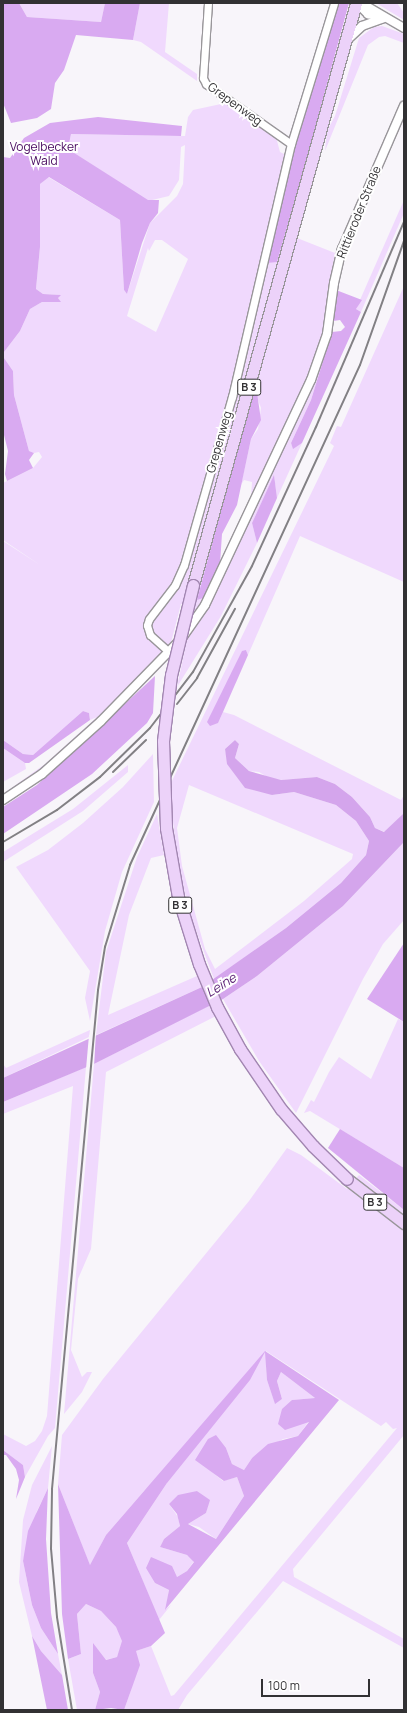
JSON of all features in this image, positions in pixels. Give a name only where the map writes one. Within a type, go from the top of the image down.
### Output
[{"type":"main road","name":"B 3","points":[[357,3],[344,44],[193,584],[171,675],[163,741],[166,828],[182,912],[208,986],[243,1055],[292,1123],[347,1179],[404,1223]]},
{"type":"street","name":"Grepenweg","points":[[208,3],[203,78],[206,84],[291,144]]},
{"type":"street","name":"Grepenweg","points":[[169,652],[150,635],[147,625],[149,619],[175,585],[184,565],[232,397],[291,144],[334,3]]},
{"type":"street","points":[[357,3],[368,14],[384,18]]},
{"type":"street","points":[[361,3],[384,18],[404,28]]},
{"type":"street","points":[[344,44],[362,26],[384,18]]},
{"type":"street","name":"Rittieroder Straße","points":[[3,800],[47,770],[101,721],[169,652],[198,618],[225,567],[311,380],[329,322],[334,283],[342,249],[404,106]]},
{"type":"shaded area","points":[[19,3],[105,3],[101,22],[27,17]]},
{"type":"shaded area","points":[[140,3],[169,3],[165,52],[197,74],[197,81],[141,42],[133,40]]},
{"type":"shaded area","points":[[376,3],[397,3],[404,13],[404,20]]},
{"type":"shaded area","points":[[382,26],[404,34],[404,43],[385,36],[379,37],[368,45],[325,151],[327,131],[335,116],[359,38],[374,27]]},
{"type":"shaded area","points":[[221,98],[276,137],[280,152],[292,158],[267,263],[277,261],[305,165],[316,168],[297,238],[335,253],[329,287],[336,290],[332,332],[311,400],[291,443],[293,448],[302,443],[277,498],[274,476],[252,523],[257,543],[221,616],[177,687],[195,602],[181,604],[166,662],[53,771],[3,806],[3,794],[45,764],[97,717],[90,720],[89,713],[83,711],[33,755],[23,754],[3,740],[3,541],[40,565],[3,540],[3,483],[33,468],[42,457],[39,452],[34,453],[29,451],[14,395],[13,371],[4,358],[4,352],[20,331],[30,309],[42,302],[60,302],[58,298],[60,295],[43,294],[36,289],[40,247],[40,184],[48,177],[120,220],[124,290],[127,294],[150,223],[177,196],[183,184],[185,145],[181,147],[179,180],[169,196],[148,201],[68,149],[71,134],[185,136],[188,117],[193,110],[221,104]],"holes":[[[155,240],[162,240],[188,259],[156,332],[127,316],[148,248],[149,251]],[[252,395],[258,400],[261,408],[258,429],[251,439],[241,485],[244,480],[252,482],[251,498],[220,564],[198,599]]]},
{"type":"shaded area","points":[[404,200],[404,213],[361,312],[356,309]]},
{"type":"shaded area","points":[[404,286],[404,582],[300,536],[248,655],[246,650],[218,723],[223,712],[234,715],[401,800],[404,795],[404,813],[385,832],[375,828],[370,817],[352,797],[335,784],[317,777],[281,780],[269,778],[259,772],[249,771],[235,758],[239,744],[235,740],[225,749],[227,759],[272,795],[294,792],[336,805],[356,821],[369,841],[366,855],[341,883],[286,928],[214,979],[191,917],[178,865],[169,787],[334,446],[330,443],[337,426],[341,427]],"holes":[[[189,785],[353,854],[352,859],[304,901],[215,969],[205,949],[182,866],[177,828]]]},
{"type":"shaded area","points":[[3,748],[25,763],[26,769],[3,782]]},
{"type":"shaded area","points":[[153,754],[154,802],[122,872],[105,931],[90,1021],[85,998],[90,971],[16,867],[48,850],[83,823],[123,787]]},
{"type":"shaded area","points":[[128,765],[128,772],[83,811],[3,862],[3,852],[73,809]]},
{"type":"shaded area","points":[[157,814],[164,855],[151,858],[129,915],[108,1015],[197,976],[202,987],[96,1035],[106,952],[137,857]]},
{"type":"shaded area","points":[[404,842],[404,920],[383,944],[363,979],[296,1113],[259,1061],[223,999],[257,976],[343,906]]},
{"type":"shaded area","points":[[210,1005],[216,1016],[106,1072],[91,1249],[78,1279],[71,1350],[82,1377],[87,1372],[92,1372],[82,1392],[64,1414],[94,1064]]},
{"type":"shaded area","points":[[398,1019],[404,1022],[404,1168],[310,1111],[304,1113],[311,1100],[314,1102],[329,1072],[339,1057],[371,1079]]},
{"type":"shaded area","points":[[90,1030],[89,1037],[3,1078],[3,1064],[6,1068]]},
{"type":"shaded area","points":[[86,1067],[55,1428],[48,1436],[25,1477],[23,1465],[3,1450],[3,1434],[26,1446],[35,1441],[42,1431],[47,1416],[73,1086],[3,1114],[3,1102]]},
{"type":"shaded area","points":[[287,1148],[301,1155],[347,1189],[359,1175],[404,1210],[404,1435],[293,1569],[294,1577],[404,1639],[404,1648],[283,1581],[187,1695],[178,1710],[124,1710],[131,1690],[136,1651],[151,1646],[171,1696],[174,1695],[397,1428],[393,1429],[386,1422],[381,1426],[266,1351],[267,1380],[275,1403],[282,1399],[277,1381],[281,1372],[315,1398],[292,1400],[285,1429],[309,1421],[298,1436],[283,1439],[252,1458],[244,1470],[232,1464],[226,1448],[212,1472],[223,1481],[237,1477],[244,1496],[216,1539],[199,1527],[188,1524],[206,1513],[209,1500],[197,1491],[169,1504],[178,1517],[180,1526],[164,1539],[160,1547],[187,1555],[194,1561],[187,1571],[177,1577],[151,1557],[155,1583],[169,1590],[166,1609],[171,1605],[159,1620],[127,1543],[167,1483],[157,1479],[144,1491],[106,1535],[90,1566],[58,1484],[62,1435],[103,1379],[249,1201]]},
{"type":"shaded area","points":[[52,1446],[48,1488],[37,1511],[23,1561],[32,1605],[41,1628],[58,1654],[62,1675],[41,1651],[32,1636],[19,1582],[23,1520],[32,1485]]},
{"type":"shaded area","points":[[86,1604],[101,1611],[116,1627],[123,1641],[117,1657],[105,1660],[93,1644],[93,1673],[100,1692],[95,1710],[77,1710],[68,1659],[81,1654],[77,1614]]},
{"type":"green space","name":"Vogelbecker Wald","points":[[3,3],[19,3],[27,17],[101,22],[105,3],[140,3],[133,40],[76,35],[64,70],[55,83],[51,109],[37,118],[11,123],[3,103]]},
{"type":"green space","points":[[339,3],[349,3],[305,165],[277,262],[267,263],[292,158]]},
{"type":"green space","name":"Vogelbecker Wald","points":[[98,117],[182,126],[181,136],[71,134],[68,149],[148,200],[159,200],[158,213],[150,223],[142,243],[127,294],[124,290],[120,220],[49,177],[40,184],[40,247],[36,289],[43,294],[61,295],[58,298],[61,302],[42,302],[30,309],[20,331],[4,352],[4,358],[13,371],[14,395],[29,451],[34,453],[29,460],[33,468],[7,481],[5,474],[8,451],[3,431],[3,157],[10,158],[24,138],[50,123]]},
{"type":"green space","points":[[336,290],[362,300],[356,309],[361,312],[302,443],[293,449],[291,443],[311,400],[332,332],[341,331],[345,327],[340,320],[333,321]]},
{"type":"green space","points":[[257,393],[261,420],[251,439],[237,505],[222,534],[220,564],[203,598],[197,600],[252,395]]},
{"type":"green space","points":[[274,475],[277,498],[257,543],[252,523]]},
{"type":"green space","points":[[246,650],[248,655],[218,723],[210,726],[207,722],[242,651]]},
{"type":"green space","points":[[155,676],[153,713],[147,723],[92,774],[3,834],[3,807],[37,785]]},
{"type":"green space","points":[[83,711],[89,713],[90,720],[29,763],[25,763],[3,748],[3,740],[23,754],[33,755]]},
{"type":"green space","points":[[404,943],[404,1022],[367,999]]},
{"type":"green space","points":[[340,1129],[404,1168],[404,1210],[328,1148]]},
{"type":"green space","points":[[265,1351],[339,1400],[165,1610],[169,1590],[155,1583],[146,1568],[151,1557],[172,1566],[177,1577],[187,1571],[194,1562],[187,1555],[160,1547],[164,1539],[180,1526],[177,1514],[169,1504],[178,1495],[197,1491],[210,1500],[206,1513],[188,1524],[216,1539],[244,1496],[237,1477],[224,1481],[195,1460],[208,1439],[216,1435],[226,1448],[232,1464],[244,1470],[252,1458],[268,1444],[298,1436],[309,1422],[285,1430],[278,1424],[282,1409],[292,1400],[315,1398],[281,1372],[277,1381],[282,1399],[275,1404],[267,1380],[265,1352],[250,1380],[167,1483],[127,1543],[165,1633],[151,1646],[136,1651],[140,1665],[124,1710],[111,1708],[95,1710],[100,1692],[93,1673],[93,1643],[106,1660],[117,1657],[122,1641],[116,1627],[101,1611],[86,1604],[77,1614],[81,1654],[68,1659],[62,1614],[58,1484],[90,1565],[106,1535]]},
{"type":"green space","points":[[3,1450],[23,1465],[25,1477],[16,1499],[19,1480],[16,1469],[6,1455],[3,1455]]},
{"type":"green space","points":[[48,1488],[46,1539],[51,1613],[58,1654],[41,1628],[32,1605],[23,1561],[28,1531]]},
{"type":"green space","points":[[32,1636],[41,1651],[62,1675],[68,1710],[47,1710]]},
{"type":"water","name":"Leine","points":[[235,740],[239,744],[235,758],[249,771],[281,780],[317,777],[335,784],[352,797],[370,817],[375,828],[384,832],[404,813],[404,842],[343,906],[257,976],[223,999],[94,1064],[3,1102],[3,1078],[202,987],[286,928],[341,883],[366,855],[369,841],[356,821],[336,805],[294,792],[272,795],[245,788],[227,764],[225,749]]},
{"type":"pier","points":[[96,1033],[94,1066],[86,1069],[89,1035]]},
{"type":"railway","points":[[3,842],[57,810],[100,777],[150,728],[193,672],[252,566],[316,427],[404,222]]},
{"type":"railway","points":[[72,1710],[57,1617],[51,1549],[52,1489],[98,990],[105,947],[130,865],[360,365],[404,241]]},
{"type":"railway","points":[[177,704],[197,678],[235,609]]},
{"type":"railway","points":[[113,772],[146,740]]}]
